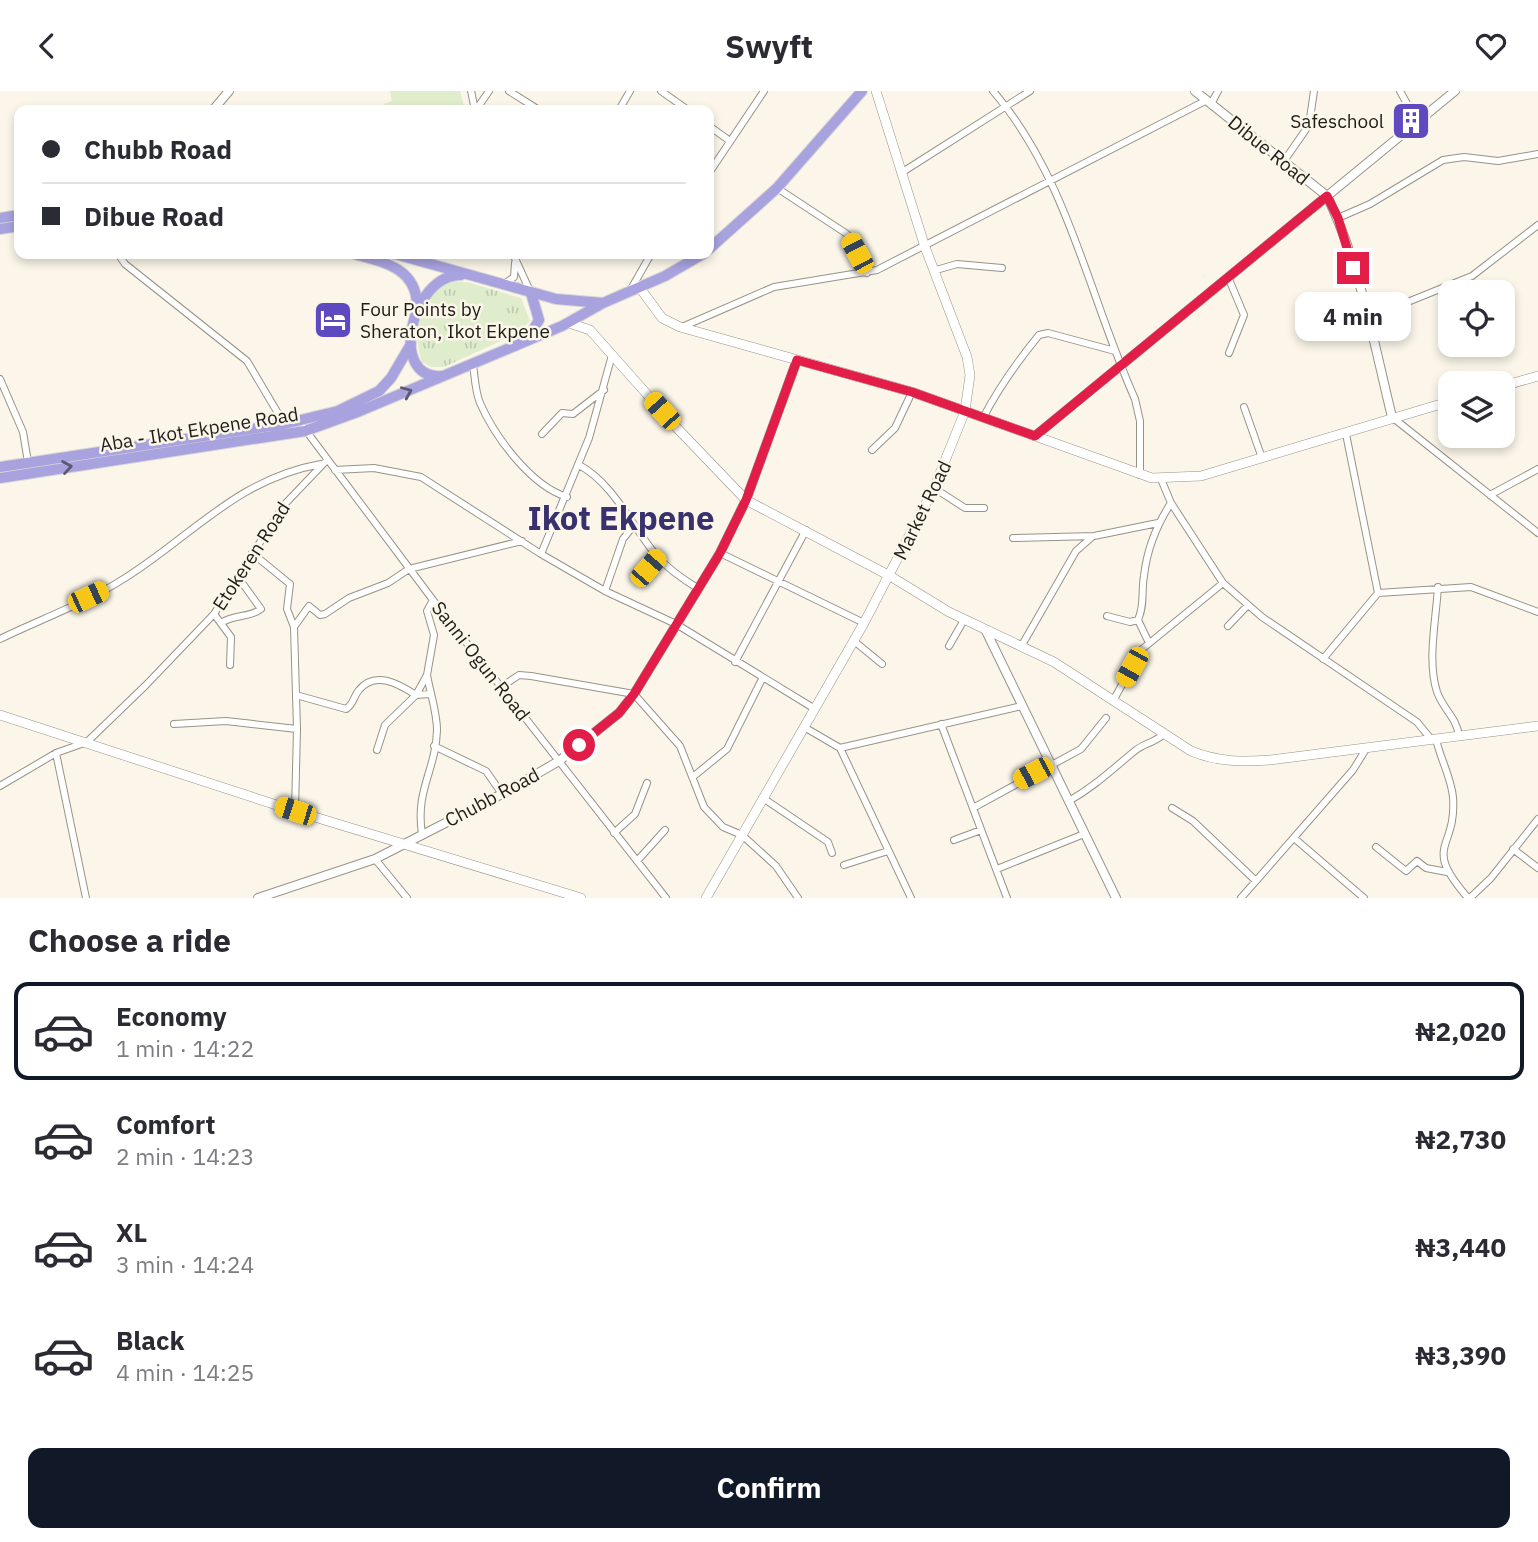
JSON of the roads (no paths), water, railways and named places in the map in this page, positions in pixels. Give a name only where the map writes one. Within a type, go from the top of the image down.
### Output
[{"type":"highway","points":[[714,245],[777,188],[862,91]]},
{"type":"highway","points":[[370,259],[396,267],[406,274],[418,299],[410,354],[419,370],[434,377],[445,376]]},
{"type":"highway","points":[[412,259],[531,293],[580,303],[603,303]]},
{"type":"highway","name":"Aba - Ikot Ekpene Road","points":[[0,478],[303,426],[473,365],[569,323],[603,303],[693,259]]},
{"type":"highway","points":[[417,314],[427,289],[435,283],[456,275],[470,276]]},
{"type":"highway","points":[[526,340],[534,333],[539,320],[531,293]]},
{"type":"highway","points":[[303,426],[379,391],[411,344]]},
{"type":"highway","points":[[0,467],[286,429]]},
{"type":"main road","name":"Market Road","points":[[706,898],[890,576],[934,488],[965,411],[970,375],[967,357],[936,269],[925,247],[876,91]]},
{"type":"main road","points":[[635,289],[662,318],[680,327],[912,392],[1140,475],[1161,479],[1191,478],[1263,460],[1438,405]]},
{"type":"main road","points":[[569,323],[590,330],[746,500],[890,576],[964,620],[1022,645],[1191,751],[1211,759],[1237,762],[1366,749],[1538,726]]},
{"type":"main road","points":[[1515,383],[1538,376]]},
{"type":"main road","points":[[0,715],[295,811],[581,898]]},
{"type":"street","points":[[217,105],[229,91]]},
{"type":"street","points":[[509,91],[530,105]]},
{"type":"street","points":[[662,91],[681,105]]},
{"type":"street","points":[[714,165],[764,91]]},
{"type":"street","points":[[993,91],[1006,106],[1052,183],[1139,414],[1140,475]]},
{"type":"street","points":[[901,173],[1030,91]]},
{"type":"street","name":"Dibue Road","points":[[1195,91],[1327,196],[1338,218],[1368,318],[1392,417]]},
{"type":"street","points":[[680,327],[774,287],[867,273],[925,247],[1209,102],[1218,91]]},
{"type":"street","points":[[1284,161],[1309,125],[1314,91]]},
{"type":"street","points":[[1400,91],[1417,122]]},
{"type":"street","points":[[1035,436],[1455,91]]},
{"type":"street","points":[[714,130],[730,141]]},
{"type":"street","points":[[1338,218],[1370,204],[1443,160],[1464,157],[1498,161],[1538,154]]},
{"type":"street","points":[[777,188],[847,234],[867,273]]},
{"type":"street","points":[[1368,318],[1472,277],[1538,225]]},
{"type":"street","points":[[122,259],[247,361],[286,429]]},
{"type":"street","points":[[503,285],[514,277],[514,259]]},
{"type":"street","points":[[515,259],[531,293]]},
{"type":"street","points":[[635,289],[646,259]]},
{"type":"street","points":[[936,269],[957,264],[1002,268]]},
{"type":"street","points":[[1228,277],[1244,315],[1229,353]]},
{"type":"street","points":[[983,418],[1004,384],[1007,374],[1039,335],[1048,333],[1115,351]]},
{"type":"street","points":[[541,554],[579,465],[604,390],[612,355]]},
{"type":"street","name":"Chubb Road","points":[[258,898],[374,859],[405,845],[559,761],[619,713],[634,694],[720,553],[746,500],[797,360]]},
{"type":"street","points":[[473,365],[479,401],[492,425],[530,473],[551,491],[567,497]]},
{"type":"street","points":[[0,379],[23,432],[28,462]]},
{"type":"street","points":[[542,435],[562,414],[573,414],[604,390]]},
{"type":"street","points":[[872,450],[895,428],[912,392]]},
{"type":"street","points":[[1244,407],[1263,460]]},
{"type":"street","points":[[1392,417],[1538,533]]},
{"type":"street","name":"Sanni Ogun Road","points":[[303,426],[325,462],[335,470],[666,898]]},
{"type":"street","points":[[1346,434],[1378,593]]},
{"type":"street","points":[[0,639],[126,577],[183,533],[263,482],[325,462]]},
{"type":"street","name":"Etokeren Road","points":[[87,742],[214,614],[289,497],[325,462]]},
{"type":"street","points":[[579,465],[593,474],[657,557],[699,589]]},
{"type":"street","points":[[335,470],[374,468],[421,477],[541,554],[604,591],[676,624],[815,709]]},
{"type":"street","points":[[1490,495],[1538,469]]},
{"type":"street","points":[[1161,479],[1171,503],[1223,583],[1248,605],[1323,659],[1417,722],[1433,739],[1453,800],[1443,852],[1447,872],[1469,898],[1479,895],[1538,820]]},
{"type":"street","points":[[934,488],[965,508],[984,508]]},
{"type":"street","points":[[1149,643],[1138,620],[1144,603],[1144,575],[1158,523],[1171,503]]},
{"type":"street","points":[[1013,538],[1094,536],[1158,523]]},
{"type":"street","points":[[604,591],[624,539],[634,525]]},
{"type":"street","points":[[735,662],[806,530]]},
{"type":"street","points":[[1022,645],[1076,551],[1094,536]]},
{"type":"street","points":[[1078,537],[1082,546]]},
{"type":"street","points":[[294,627],[309,606],[320,615],[325,614],[349,598],[388,583],[409,569],[522,541]]},
{"type":"street","points":[[252,552],[290,584],[287,609],[294,627],[297,729],[295,811]]},
{"type":"street","points":[[720,553],[864,623]]},
{"type":"street","points":[[639,579],[657,557]]},
{"type":"street","points":[[221,623],[231,616],[255,614],[261,608],[239,577]]},
{"type":"street","points":[[1113,701],[1141,650],[1223,583]]},
{"type":"street","points":[[1438,587],[1433,661],[1437,692],[1458,724],[1459,736]]},
{"type":"street","points":[[1323,659],[1378,593],[1438,587],[1471,587],[1538,612]]},
{"type":"street","points":[[422,834],[419,803],[437,729],[427,675],[433,635],[427,611],[433,600]]},
{"type":"street","points":[[1228,626],[1248,605]]},
{"type":"street","points":[[214,614],[231,637],[230,665]]},
{"type":"street","points":[[1107,616],[1130,622],[1138,620]]},
{"type":"street","points":[[948,646],[964,620]]},
{"type":"street","points":[[986,631],[1116,898]]},
{"type":"street","points":[[854,641],[882,664]]},
{"type":"street","points":[[377,750],[385,725],[415,695],[427,675]]},
{"type":"street","points":[[501,687],[519,675],[531,675],[634,694],[680,746],[704,807],[723,827],[742,835],[776,866],[798,898]]},
{"type":"street","points":[[694,776],[727,749],[762,679]]},
{"type":"street","points":[[296,695],[346,709],[358,691],[370,682],[378,680],[399,684],[415,695],[430,694]]},
{"type":"street","points":[[840,748],[1023,706]]},
{"type":"street","points":[[972,808],[1082,749],[1106,718]]},
{"type":"street","points":[[174,725],[226,721],[297,729]]},
{"type":"street","points":[[941,724],[1007,898]]},
{"type":"street","points":[[804,727],[840,748],[911,898]]},
{"type":"street","points":[[1069,801],[1101,783],[1140,747],[1154,743],[1164,734]]},
{"type":"street","points":[[0,786],[56,754],[87,742]]},
{"type":"street","points":[[434,745],[486,771],[502,794]]},
{"type":"street","points":[[1241,898],[1353,770],[1366,749]]},
{"type":"street","points":[[56,754],[86,898]]},
{"type":"street","points":[[614,833],[635,814],[644,798],[647,783]]},
{"type":"street","points":[[763,798],[828,842],[832,853]]},
{"type":"street","points":[[1172,808],[1193,821],[1256,881]]},
{"type":"street","points":[[637,861],[665,830]]},
{"type":"street","points":[[954,840],[981,830]]},
{"type":"street","points":[[997,869],[1084,834]]},
{"type":"street","points":[[1294,838],[1364,898]]},
{"type":"street","points":[[1376,847],[1406,871],[1417,861],[1447,872]]},
{"type":"street","points":[[1513,849],[1538,868]]},
{"type":"street","points":[[844,865],[888,851]]},
{"type":"street","points":[[1432,868],[1443,852]]},
{"type":"street","points":[[374,859],[407,898]]},
{"type":"place","name":"Safeschool","points":[[1411,121]]},
{"type":"place","name":"Four Points by Sheraton, Ikot Ekpene","points":[[333,320]]},
{"type":"district","name":"Ikot Ekpene","points":[[621,517]]}]
